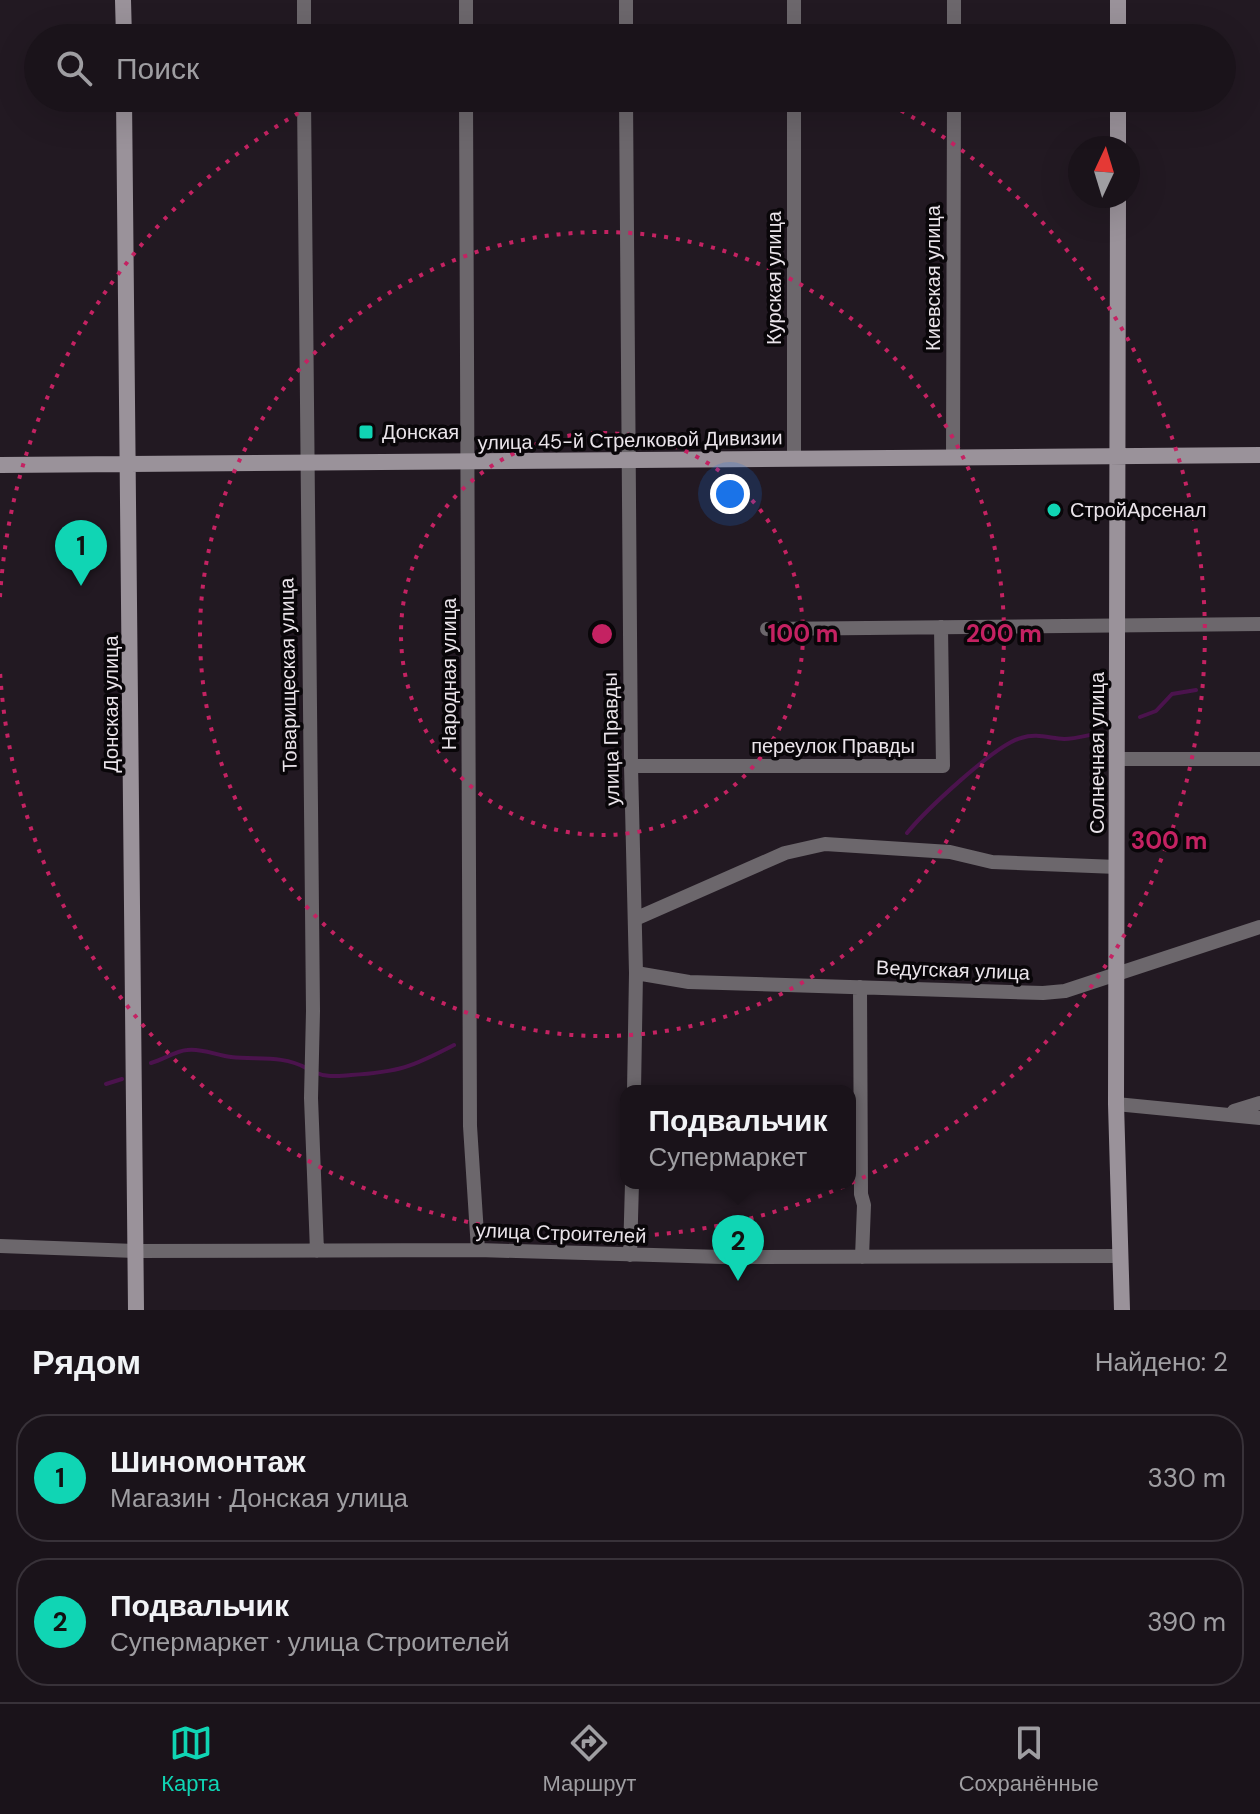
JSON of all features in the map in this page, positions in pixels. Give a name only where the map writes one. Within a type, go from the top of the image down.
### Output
[{"type":"main road","points":[[123,0],[124,24]]},
{"type":"main road","points":[[1118,0],[1118,24]]},
{"type":"main road","name":"Донская улица","points":[[124,112],[136,1310]]},
{"type":"main road","points":[[1118,112],[1118,136]]},
{"type":"main road","name":"Солнечная улица","points":[[1118,208],[1116,1104],[1122,1310]]},
{"type":"main road","name":"улица 45-й Стрелковой Дивизии","points":[[0,465],[1260,455]]},
{"type":"street","points":[[304,0],[304,24]]},
{"type":"street","points":[[466,0],[466,24]]},
{"type":"street","points":[[626,0],[626,24]]},
{"type":"street","points":[[794,0],[794,24]]},
{"type":"street","points":[[954,0],[954,24]]},
{"type":"street","name":"Товарищеская улица","points":[[304,112],[313,1011],[311,1098],[317,1251]]},
{"type":"street","name":"Народная улица","points":[[466,112],[470,1126],[478,1250]]},
{"type":"street","name":"улица Правды","points":[[626,112],[631,766],[636,973],[634,1085]]},
{"type":"street","name":"Курская улица","points":[[794,112],[794,458]]},
{"type":"street","name":"Киевская улица","points":[[953,458],[954,112]]},
{"type":"street","points":[[767,629],[1260,624]]},
{"type":"street","name":"переулок Правды","points":[[631,766],[943,766],[941,627]]},
{"type":"street","points":[[1117,759],[1260,759]]},
{"type":"street","points":[[635,919],[785,853],[825,844],[950,852],[992,862],[1117,867]]},
{"type":"street","name":"Ведугская улица","points":[[636,973],[689,982],[1043,993],[1065,991],[1260,927]]},
{"type":"street","points":[[860,987],[862,1257]]},
{"type":"street","points":[[1226,1113],[1260,1103]]},
{"type":"street","points":[[1116,1104],[1260,1118]]},
{"type":"street","points":[[630,1255],[632,1189]]},
{"type":"street","name":"улица Строителей","points":[[0,1246],[135,1251],[478,1250],[630,1255],[1121,1256]]},
{"type":"waterway","points":[[1140,717],[1156,711],[1172,694],[1196,690]]},
{"type":"waterway","points":[[907,833],[961,780],[1009,743],[1032,736],[1064,739],[1095,734]]},
{"type":"waterway","points":[[314,1072],[337,1076],[394,1070],[454,1045]]},
{"type":"waterway","points":[[151,1063],[178,1052],[193,1050],[231,1057],[279,1060],[306,1068]]},
{"type":"waterway","points":[[106,1084],[122,1079]]},
{"type":"place","name":"Донская","points":[[366,432]]},
{"type":"place","name":"СтройАрсенал","points":[[1054,510]]},
{"type":"place","name":"Шиномонтаж","points":[[81,586]]},
{"type":"place","name":"Подвальчик","points":[[738,1281]]}]
